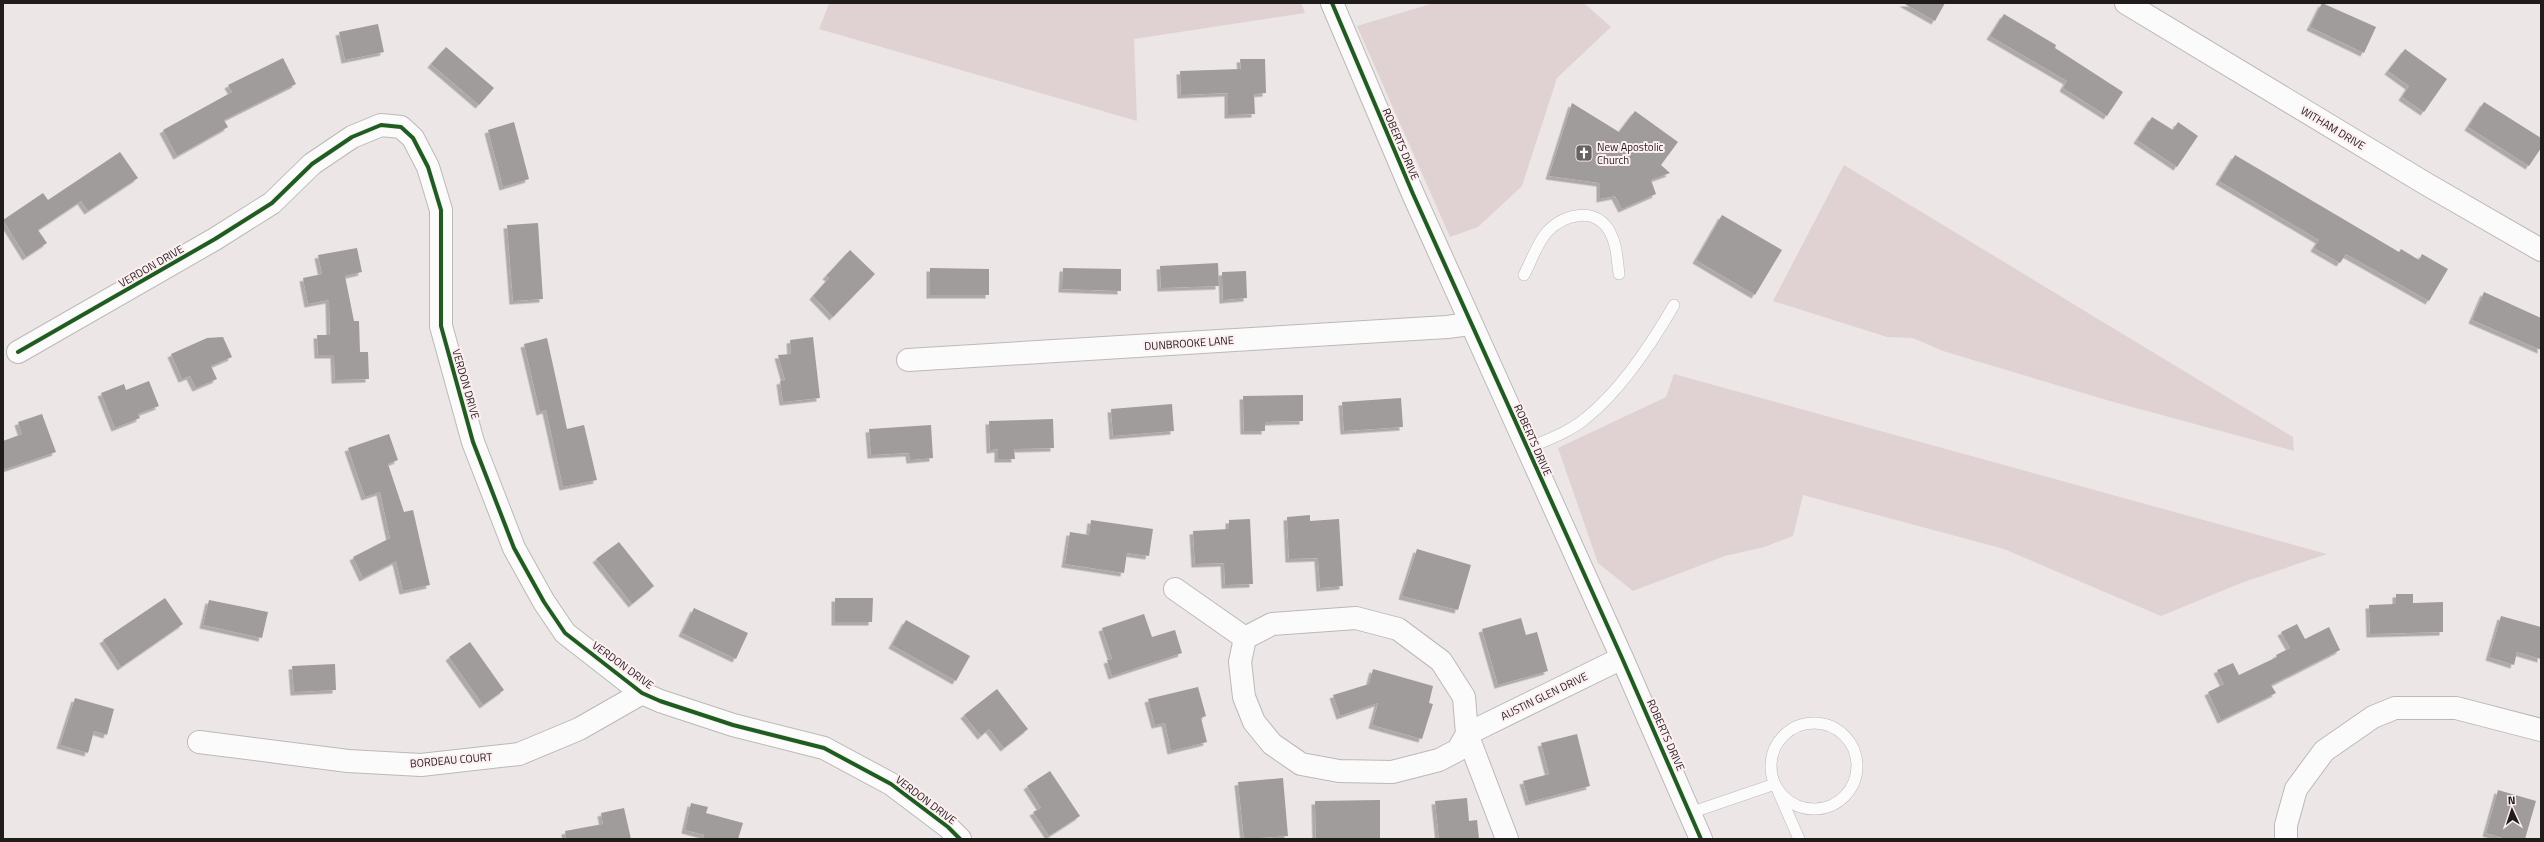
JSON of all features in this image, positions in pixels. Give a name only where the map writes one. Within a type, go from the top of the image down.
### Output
[{"type":"street","name":"ROBERTS DRIVE","points":[[1332,3],[1470,324],[1622,658],[1701,839]]},
{"type":"street","name":"WITHAM DRIVE","points":[[2137,5],[2428,185],[2541,250]]},
{"type":"street","name":"VERDON DRIVE","points":[[18,352],[215,240],[272,203],[312,164],[352,137],[381,125],[401,127],[413,138],[428,167],[441,210],[441,326],[473,442],[514,548],[544,602],[565,633],[642,693],[733,725],[824,748],[891,784],[948,826],[960,839]]},
{"type":"street","name":"DUNBROOKE LANE","points":[[908,360],[1470,324]]},
{"type":"street","points":[[1175,589],[1245,638]]},
{"type":"street","points":[[1245,638],[1272,624],[1356,618],[1398,629],[1441,661],[1464,697],[1467,734],[1507,839]]},
{"type":"street","points":[[1245,638],[1240,662],[1244,697],[1254,722],[1272,744],[1301,764],[1339,771],[1392,772],[1439,760],[1458,750],[1467,734]]},
{"type":"street","name":"AUSTIN GLEN DRIVE","points":[[1467,734],[1622,658]]},
{"type":"street","name":"BORDEAU COURT","points":[[199,742],[348,761],[421,765],[519,754],[579,729],[642,693]]},
{"type":"street","points":[[2286,839],[2286,825],[2296,789],[2324,751],[2373,717],[2395,708],[2456,708],[2541,730]]},
{"type":"lane","points":[[1524,275],[1547,232],[1571,215],[1580,215],[1599,220],[1609,231],[1616,247],[1619,274]]},
{"type":"lane","points":[[1527,449],[1554,437],[1586,419],[1606,399],[1660,331],[1674,305]]},
{"type":"lane","points":[[1775,784],[1783,796],[1794,804],[1808,809],[1822,809],[1835,804],[1846,795],[1854,784],[1857,770],[1856,756],[1851,743],[1841,733],[1829,726],[1814,723],[1794,729],[1778,743],[1773,756],[1772,770],[1775,784],[1799,839]]},
{"type":"lane","points":[[1690,813],[1775,784]]},
{"type":"shaded area","points":[[827,3],[1301,3],[1305,13],[1134,39],[1137,121],[819,29],[829,4]]},
{"type":"shaded area","points":[[1434,3],[1584,3],[1611,27],[1557,78],[1522,186],[1478,227],[1450,237],[1357,26]]},
{"type":"shaded area","points":[[1844,165],[2293,437],[2294,451],[2110,401],[1943,351],[1913,338],[1887,337],[1773,301]]},
{"type":"shaded area","points":[[1674,374],[2327,554],[2241,583],[2161,616],[2004,549],[1803,495],[1793,536],[1764,547],[1725,556],[1633,591],[1598,563],[1558,448],[1666,397]]},
{"type":"building","points":[[1903,3],[1945,3],[1935,21]]},
{"type":"building","points":[[2322,3],[2376,27],[2364,53],[2310,27]]},
{"type":"building","points":[[2004,14],[2056,45],[2055,48],[2123,92],[2107,116],[2063,88],[2067,81],[1990,36]]},
{"type":"building","points":[[378,24],[384,52],[345,60],[339,32]]},
{"type":"building","points":[[446,47],[494,88],[479,105],[431,64]]},
{"type":"building","points":[[2405,49],[2447,79],[2424,112],[2402,97],[2409,86],[2388,71]]},
{"type":"building","points":[[283,58],[296,84],[224,120],[228,127],[177,156],[163,130],[232,92],[228,85]]},
{"type":"building","points":[[1240,59],[1265,59],[1266,93],[1254,94],[1255,114],[1228,115],[1228,93],[1181,95],[1180,71],[1241,69]]},
{"type":"building","points":[[2484,102],[2541,138],[2541,148],[2529,166],[2468,127]]},
{"type":"building","name":"New Apostolic Church","points":[[1572,103],[1619,132],[1635,111],[1678,142],[1661,165],[1670,173],[1651,180],[1656,194],[1622,209],[1615,196],[1600,199],[1600,183],[1549,176]]},
{"type":"building","points":[[2152,117],[2173,130],[2178,122],[2198,136],[2177,167],[2137,140]]},
{"type":"building","points":[[514,122],[529,179],[503,187],[488,130]]},
{"type":"building","points":[[120,152],[138,178],[88,211],[81,201],[38,230],[47,243],[26,257],[3,220],[43,193],[48,200]]},
{"type":"building","points":[[2235,155],[2399,252],[2401,249],[2419,260],[2422,254],[2448,269],[2429,301],[2346,254],[2340,263],[2314,248],[2319,240],[2219,181]]},
{"type":"building","points":[[1722,215],[1782,250],[1755,295],[1696,260]]},
{"type":"building","points":[[538,223],[543,299],[513,301],[507,225]]},
{"type":"building","points":[[357,248],[362,272],[345,276],[354,321],[359,321],[360,352],[368,352],[369,379],[335,380],[334,355],[318,355],[317,335],[330,335],[329,300],[308,304],[303,278],[322,274],[318,255]]},
{"type":"building","points":[[850,250],[875,274],[833,317],[813,296],[829,278],[826,276]]},
{"type":"building","points":[[1218,263],[1219,286],[1161,288],[1160,266]]},
{"type":"building","points":[[930,268],[989,269],[989,295],[930,295]]},
{"type":"building","points":[[1063,268],[1121,269],[1121,291],[1062,289]]},
{"type":"building","points":[[1246,271],[1247,298],[1223,300],[1222,272]]},
{"type":"building","points":[[2484,292],[2541,318],[2541,350],[2472,320]]},
{"type":"building","points":[[223,337],[232,357],[211,366],[217,379],[196,388],[190,376],[182,379],[171,354],[207,338]]},
{"type":"building","points":[[813,337],[820,398],[783,402],[780,381],[785,380],[778,355],[791,354],[790,340]]},
{"type":"building","points":[[547,338],[567,429],[584,425],[597,480],[563,487],[546,410],[540,412],[524,344]]},
{"type":"building","points":[[149,381],[159,406],[138,414],[140,418],[115,428],[101,393],[124,384],[126,390]]},
{"type":"building","points":[[1303,395],[1303,421],[1265,422],[1265,431],[1244,431],[1243,396]]},
{"type":"building","points":[[1401,398],[1403,427],[1344,431],[1342,402]]},
{"type":"building","points":[[1172,404],[1174,431],[1113,436],[1111,409]]},
{"type":"building","points":[[42,414],[56,452],[3,470],[3,441],[22,434],[18,422]]},
{"type":"building","points":[[1053,419],[1054,448],[1014,449],[1015,459],[998,459],[998,449],[990,450],[989,421]]},
{"type":"building","points":[[931,425],[933,458],[910,460],[909,453],[871,455],[869,429]]},
{"type":"building","points":[[389,434],[398,460],[388,464],[404,512],[413,510],[430,585],[403,591],[396,561],[363,578],[353,557],[390,538],[380,492],[365,497],[348,448]]},
{"type":"building","points":[[1310,515],[1310,521],[1339,519],[1343,586],[1320,588],[1318,558],[1289,559],[1287,517]]},
{"type":"building","points":[[1250,519],[1253,584],[1225,585],[1224,563],[1195,564],[1193,531],[1229,529],[1229,520]]},
{"type":"building","points":[[1091,520],[1153,529],[1149,556],[1127,553],[1124,573],[1065,564],[1070,532],[1089,535]]},
{"type":"building","points":[[619,542],[654,586],[632,604],[596,559]]},
{"type":"building","points":[[1417,549],[1471,565],[1458,610],[1402,596]]},
{"type":"building","points":[[2396,594],[2413,594],[2413,603],[2443,602],[2443,632],[2370,634],[2369,605],[2396,604]]},
{"type":"building","points":[[165,598],[183,624],[121,667],[103,640]]},
{"type":"building","points":[[835,598],[873,598],[872,622],[835,622]]},
{"type":"building","points":[[209,600],[268,612],[262,638],[203,625]]},
{"type":"building","points":[[694,608],[748,633],[736,659],[682,633]]},
{"type":"building","points":[[1144,614],[1152,637],[1175,630],[1182,653],[1112,676],[1107,660],[1112,659],[1102,628]]},
{"type":"building","points":[[2501,616],[2541,627],[2541,659],[2517,652],[2514,665],[2489,657]]},
{"type":"building","points":[[1521,618],[1526,635],[1537,632],[1548,671],[1498,685],[1482,629]]},
{"type":"building","points":[[906,620],[970,656],[956,681],[892,645]]},
{"type":"building","points":[[2297,624],[2305,639],[2329,627],[2340,650],[2271,685],[2276,693],[2221,720],[2208,692],[2224,684],[2217,670],[2233,663],[2239,675],[2277,657],[2276,655],[2290,648],[2281,632]]},
{"type":"building","points":[[470,642],[504,690],[483,705],[449,657]]},
{"type":"building","points":[[335,664],[336,690],[294,692],[292,666]]},
{"type":"building","points":[[1373,669],[1433,686],[1429,703],[1433,704],[1422,739],[1372,725],[1378,703],[1340,716],[1333,695],[1369,684]]},
{"type":"building","points":[[1198,687],[1206,716],[1201,718],[1207,742],[1171,751],[1165,723],[1155,725],[1148,699]]},
{"type":"building","points":[[997,689],[1028,729],[1004,748],[989,729],[981,736],[964,715]]},
{"type":"building","points":[[75,698],[114,709],[107,735],[94,731],[88,753],[60,745]]},
{"type":"building","points":[[1577,734],[1590,786],[1529,802],[1523,781],[1549,774],[1541,743]]},
{"type":"building","points":[[1050,771],[1080,816],[1049,836],[1033,812],[1041,808],[1027,786]]},
{"type":"building","points":[[1283,778],[1288,836],[1244,839],[1238,782]]},
{"type":"building","points":[[2498,790],[2536,801],[2525,839],[2506,839],[2486,833]]},
{"type":"building","points":[[1467,798],[1469,821],[1477,820],[1479,839],[1439,839],[1435,801]]},
{"type":"building","points":[[1380,800],[1380,839],[1316,839],[1315,801]]},
{"type":"building","points":[[691,803],[708,807],[706,813],[743,823],[738,839],[703,839],[704,835],[685,830]]},
{"type":"building","points":[[624,808],[631,839],[566,839],[565,831],[603,824],[601,813]]},
{"type":"cycle path","points":[[1332,3],[1413,194],[1622,658],[1701,839]]},
{"type":"cycle path","points":[[18,352],[215,239],[272,203],[312,164],[352,137],[381,125],[401,127],[413,138],[428,167],[441,210],[441,326],[473,442],[514,548],[544,602],[565,633],[642,693],[660,701],[733,725],[824,748],[891,784],[948,827],[960,839]]},
{"type":"place","name":"New Apostolic Church","points":[[1584,153]]}]
